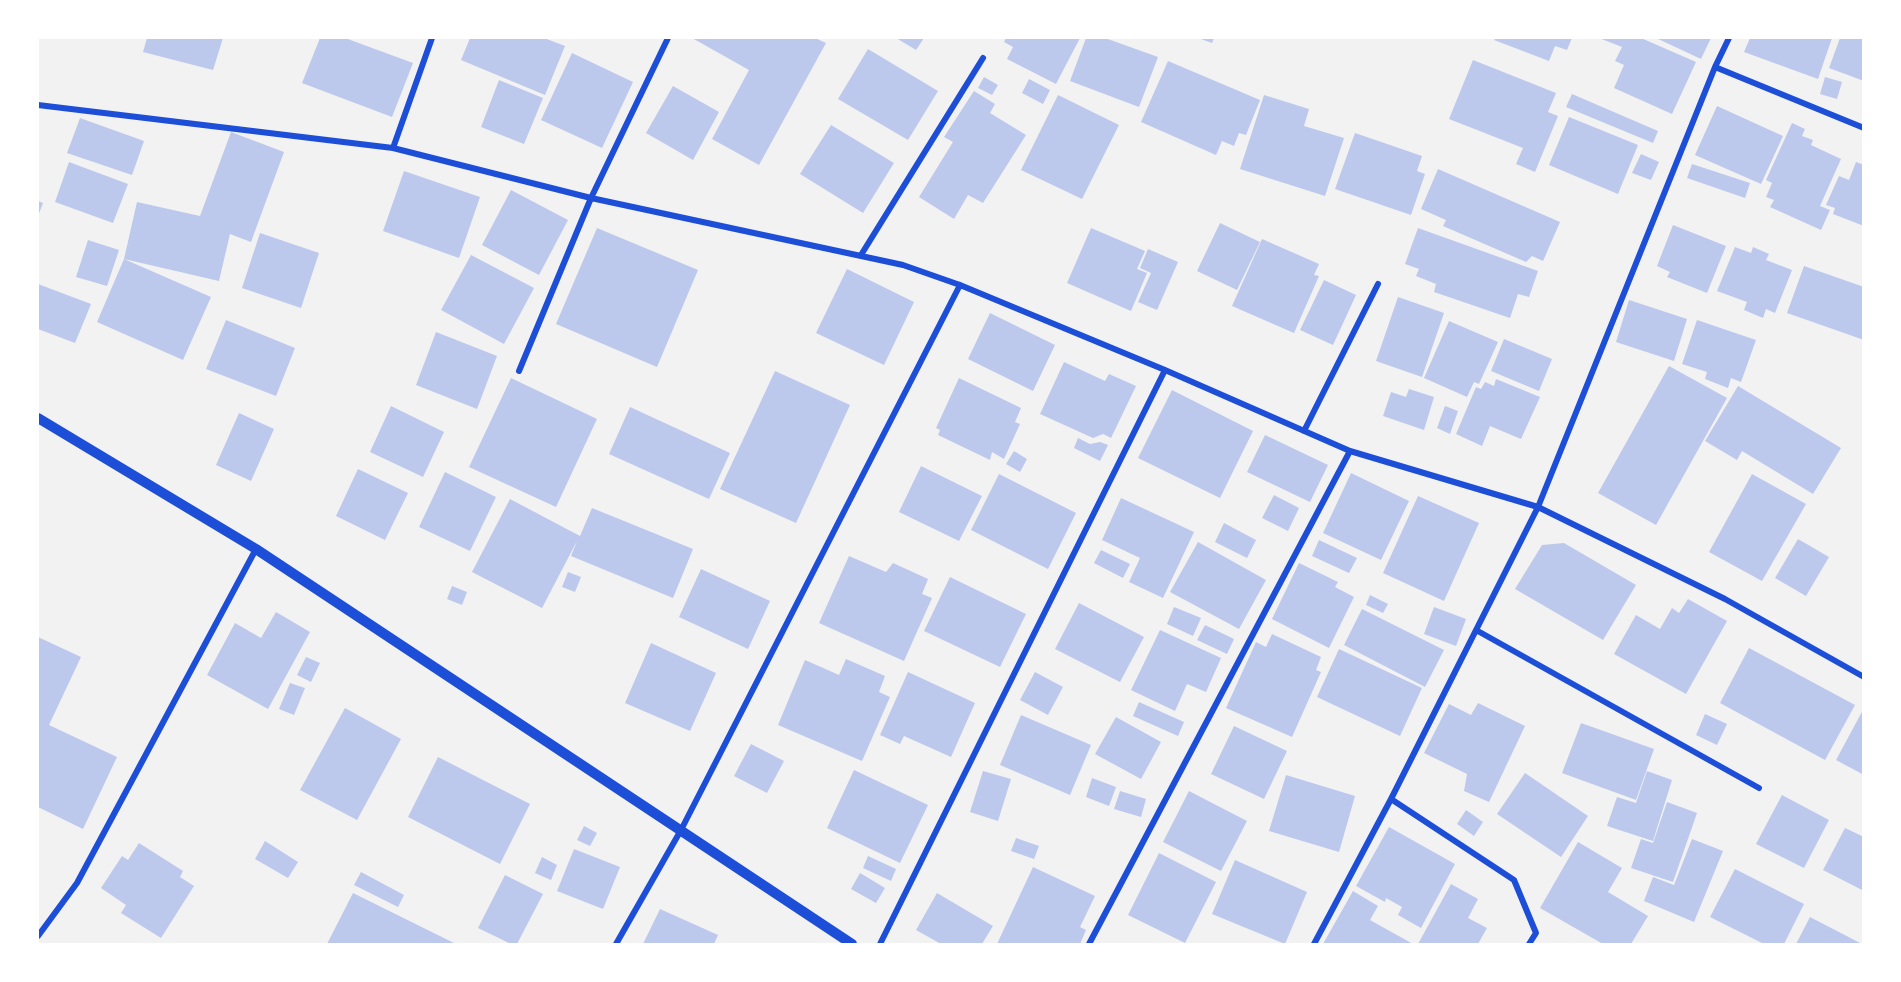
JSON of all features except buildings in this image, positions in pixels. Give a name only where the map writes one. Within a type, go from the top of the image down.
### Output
[{"type":"street","points":[[393,148],[432,38]]},
{"type":"street","points":[[519,370],[591,198],[668,38]]},
{"type":"street","points":[[1314,945],[1391,799],[1538,507],[1715,67],[1729,38]]},
{"type":"street","points":[[861,255],[983,58]]},
{"type":"street","points":[[1715,67],[1863,128]]},
{"type":"street","points":[[38,105],[393,148],[591,198],[903,265],[960,285],[1165,370],[1350,451],[1538,507],[1725,599],[1863,677]]},
{"type":"street","points":[[1304,431],[1378,284]]},
{"type":"street","points":[[616,945],[681,830],[960,285]]},
{"type":"street","points":[[880,945],[1165,370]]},
{"type":"street","points":[[38,418],[256,549],[852,945]]},
{"type":"street","points":[[1089,945],[1350,451]]},
{"type":"street","points":[[38,936],[77,883],[256,549]]},
{"type":"street","points":[[1476,630],[1760,788]]},
{"type":"street","points":[[1391,799],[1514,880],[1536,933],[1529,945]]}]
